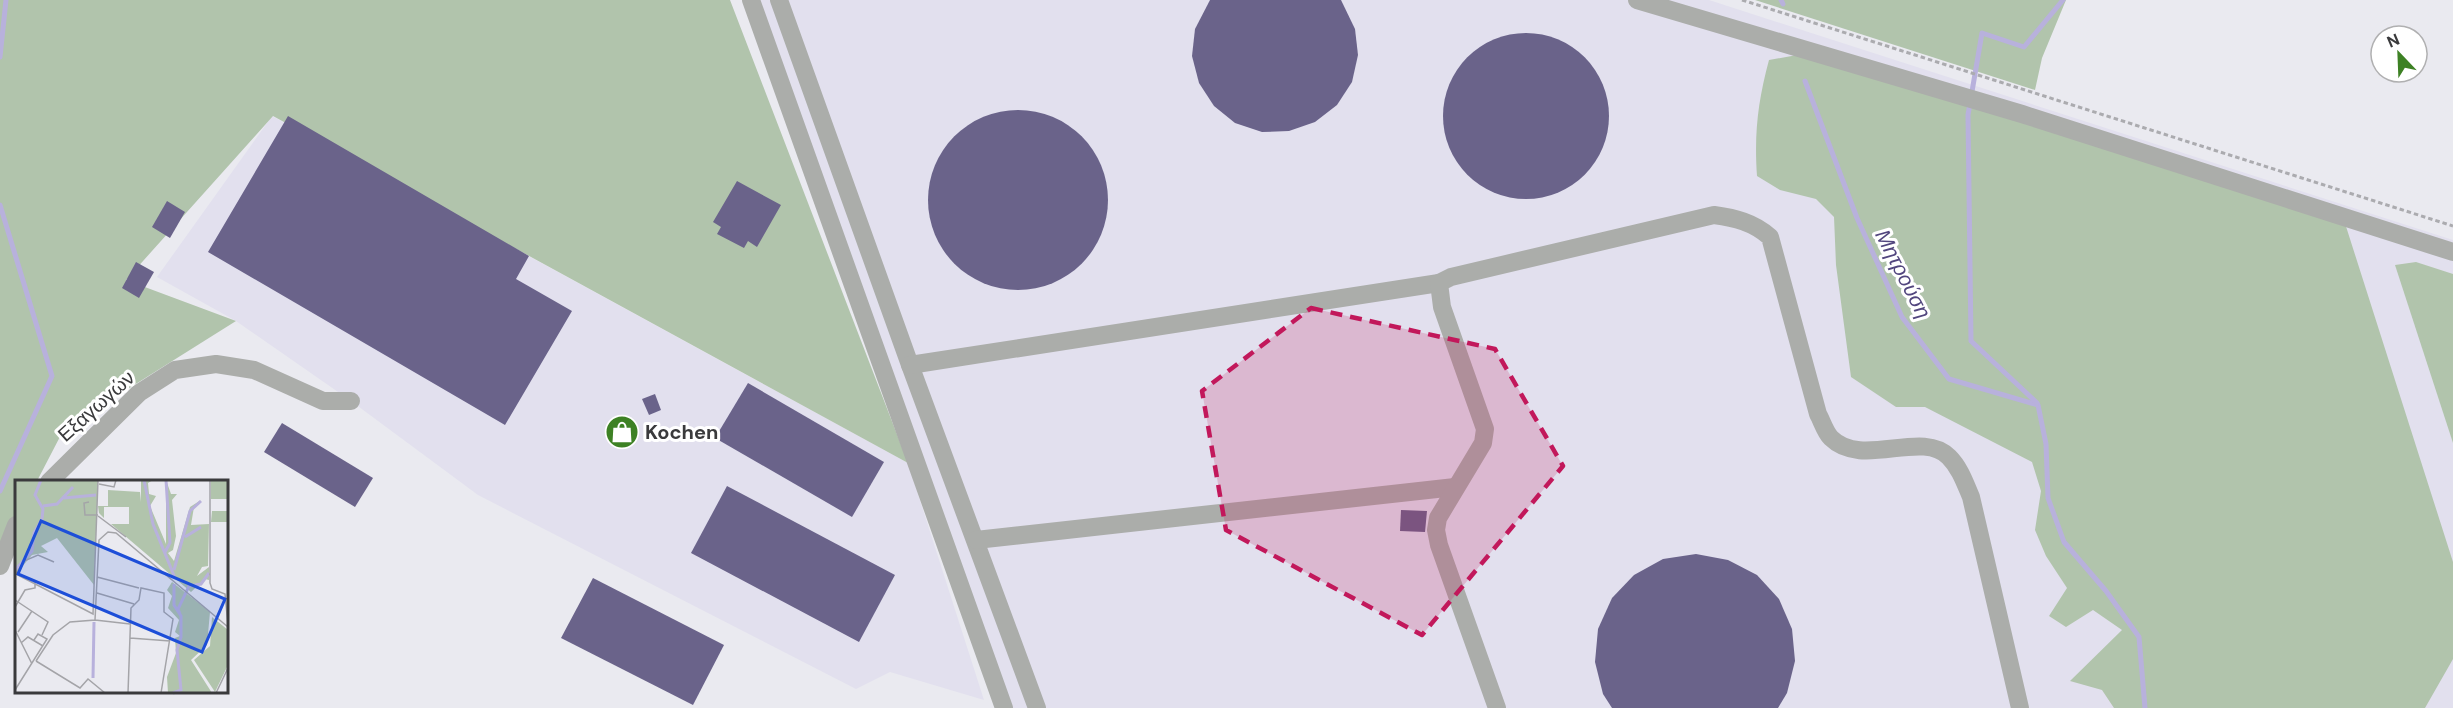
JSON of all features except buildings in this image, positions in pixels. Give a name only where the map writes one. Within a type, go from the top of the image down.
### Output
[{"type":"street","points":[[751,0],[1004,708]]},
{"type":"street","points":[[779,0],[910,365],[1037,708]]},
{"type":"street","points":[[1637,0],[2022,114],[2453,252]]},
{"type":"street","points":[[910,365],[1439,283],[1451,277],[1714,215],[1740,219],[1761,229],[1770,237],[1818,414],[1830,437],[1847,449],[1868,452],[1900,447],[1928,447],[1948,455],[1961,473],[1971,497],[2020,708]]},
{"type":"street","points":[[1439,283],[1442,307],[1485,429],[1483,443],[1438,518],[1436,530],[1439,545],[1497,708]]},
{"type":"street","name":"Εξαγωγών","points":[[51,480],[139,393],[175,370],[216,364],[254,370],[323,401],[351,401]]},
{"type":"street","points":[[976,540],[1455,487]]},
{"type":"street","points":[[0,566],[15,528]]},
{"type":"path","points":[[1742,0],[2453,226]]},
{"type":"highlighted area","points":[[1311,308],[1495,349],[1563,466],[1422,635],[1226,530],[1202,391]]},
{"type":"shaded area","points":[[758,0],[1709,0],[2453,240],[2453,708],[1010,708]]},
{"type":"shaded area","name":"Kochen","points":[[272,116],[908,463],[984,700],[890,672],[856,689],[478,495],[351,401],[236,321],[157,277]]},
{"type":"green space","points":[[0,0],[730,0],[908,463],[273,116],[126,280],[236,321],[64,429],[38,480],[15,480],[15,524],[0,554]]},
{"type":"green space","points":[[1755,0],[2066,0],[2042,58],[2035,90]]},
{"type":"green space","points":[[1819,51],[2343,217],[2453,562],[2453,659],[2425,708],[2114,708],[2102,690],[2070,681],[2122,630],[2093,610],[2066,627],[2049,616],[2067,588],[2046,556],[2035,530],[2041,491],[2032,462],[1925,407],[1896,407],[1851,377],[1836,265],[1834,217],[1816,199],[1780,190],[1757,176],[1758,117],[1769,60]]},
{"type":"green space","points":[[2416,262],[2453,274],[2453,443],[2395,265]]},
{"type":"waterway","points":[[0,57],[6,0]]},
{"type":"waterway","name":"Μητρούση","points":[[1781,0],[1783,4]]},
{"type":"waterway","points":[[2037,403],[1971,341],[1968,115],[1982,33],[2024,47],[2063,0]]},
{"type":"waterway","name":"Μητρούση","points":[[1805,81],[1857,218],[1902,317],[1949,379],[2038,405],[2046,444],[2048,498],[2064,542],[2106,591],[2139,637],[2145,708]]},
{"type":"waterway","points":[[0,205],[52,376],[0,491]]},
{"type":"place","name":"Kochen","points":[[622,432]]}]
